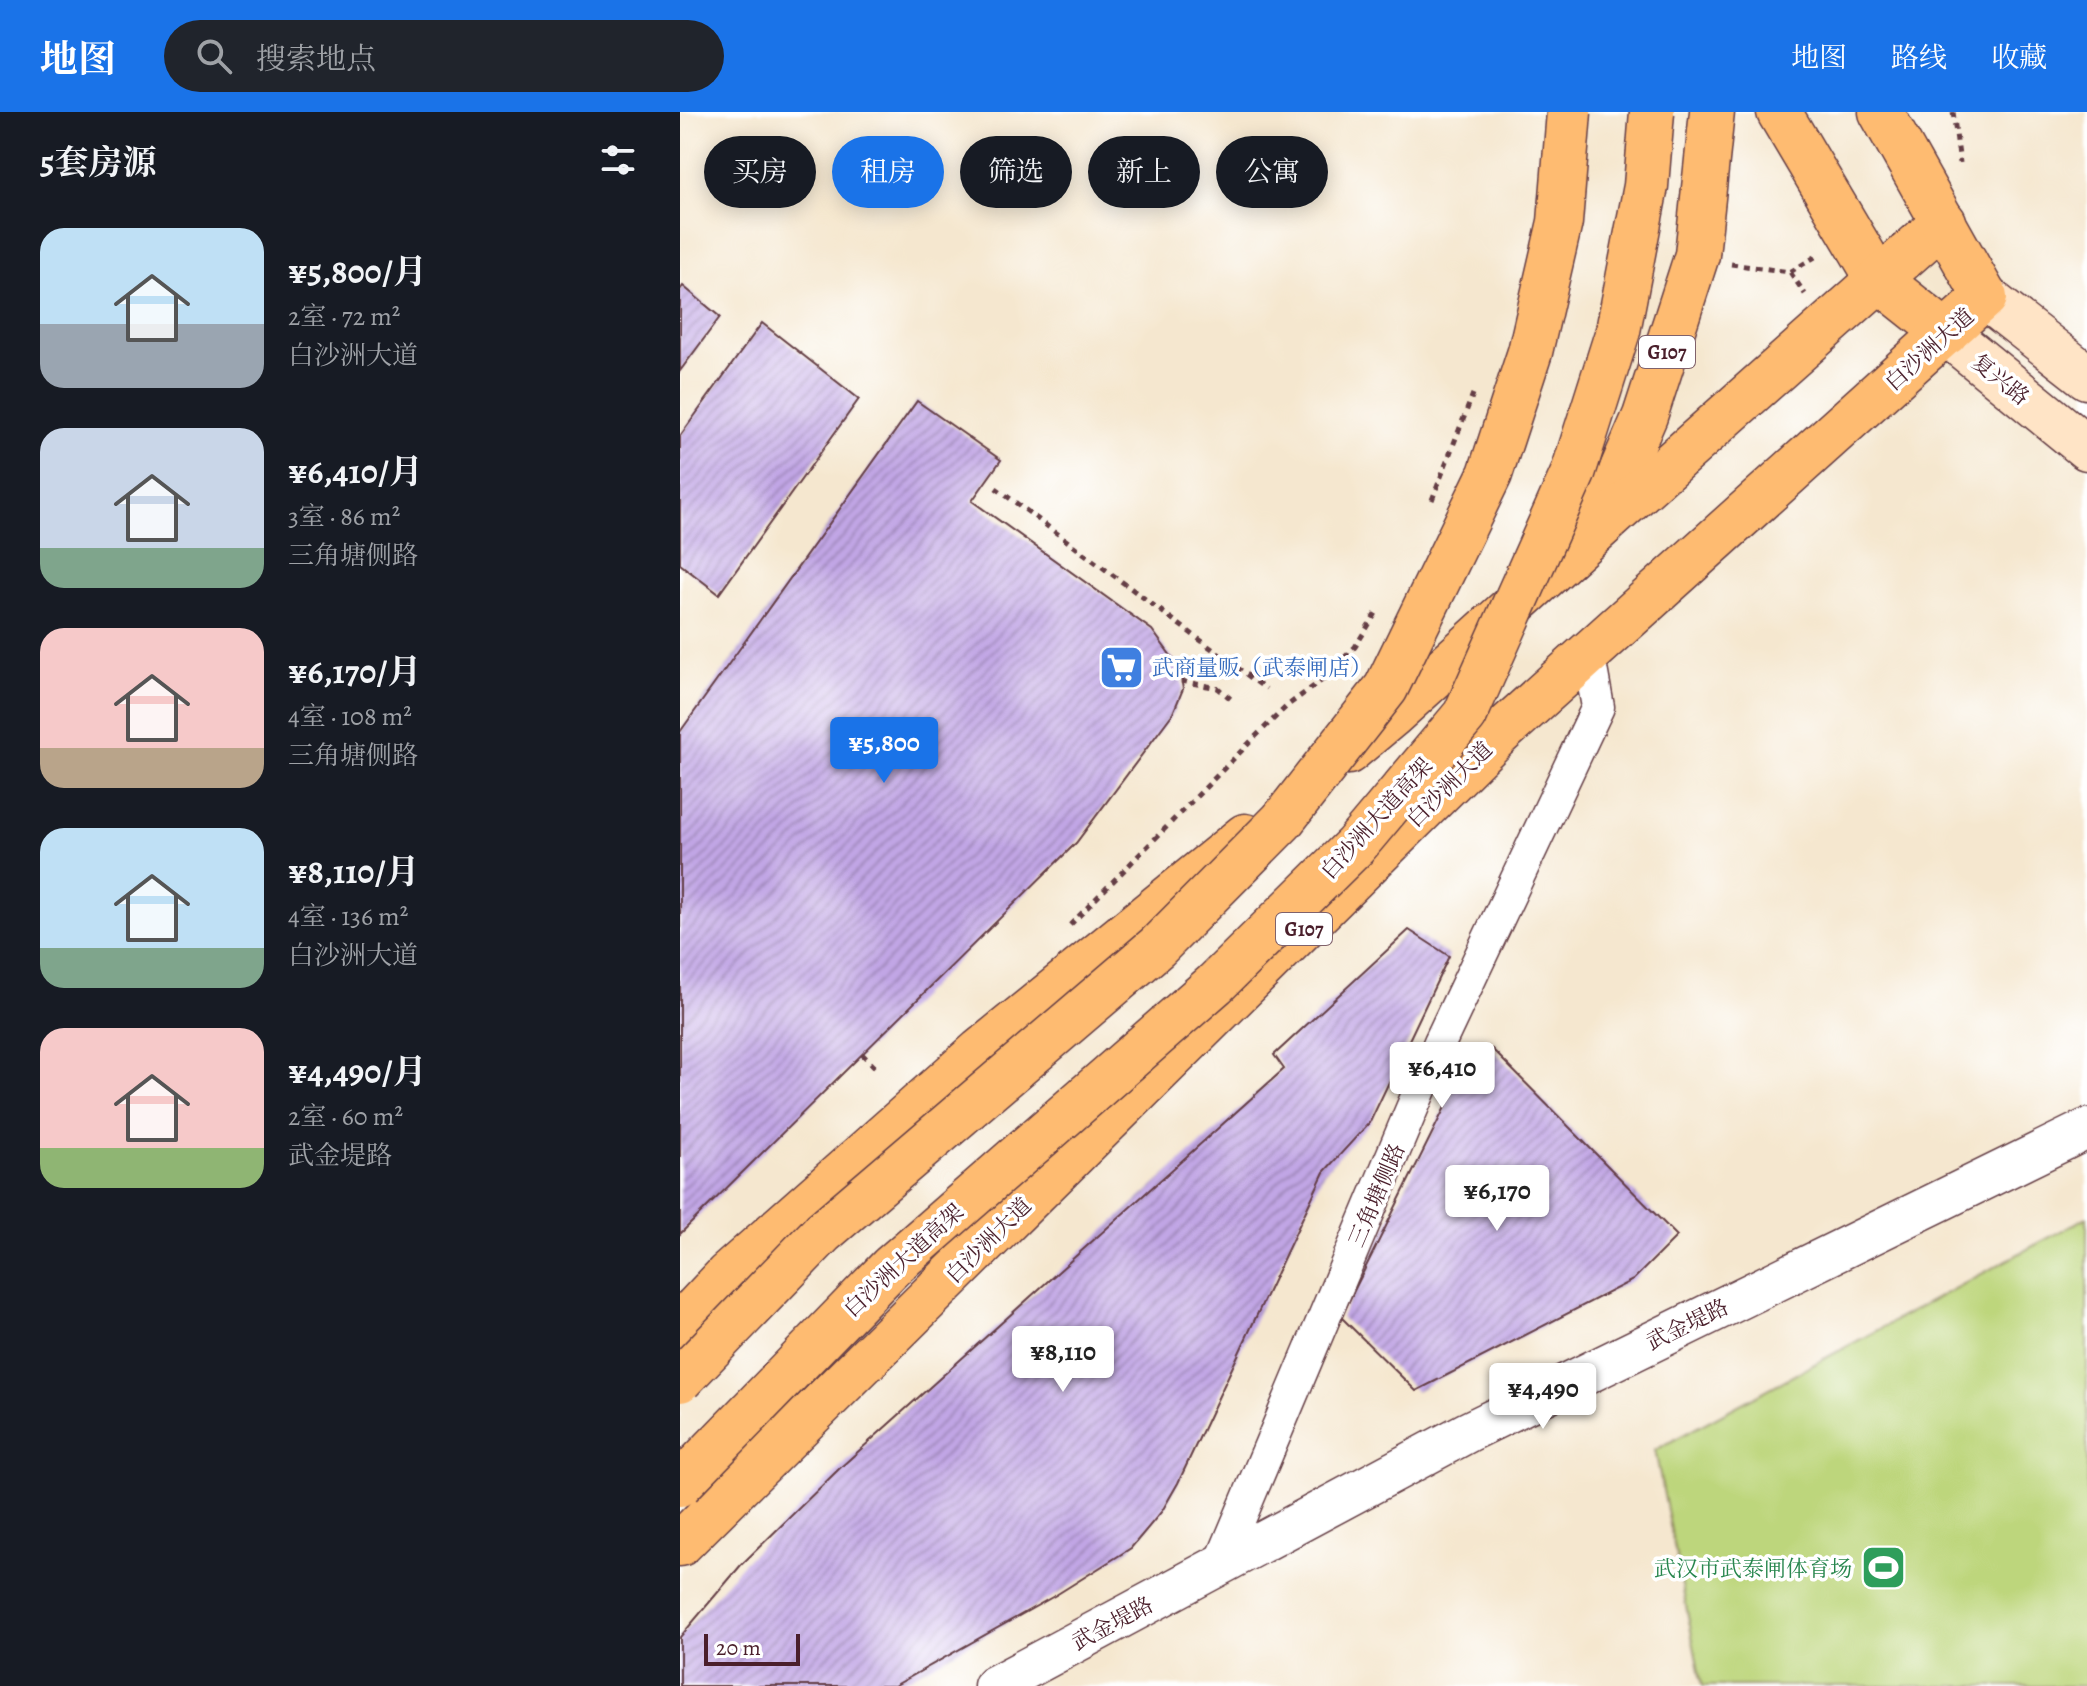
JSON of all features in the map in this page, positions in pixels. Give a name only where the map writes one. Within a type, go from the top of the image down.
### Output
[{"type":"main road","points":[[680,1380],[823,1232],[1157,947],[1282,821],[1386,688],[1490,474],[1530,352],[1560,222],[1569,112]]},
{"type":"main road","name":"白沙洲大道高架","points":[[680,1484],[891,1267],[1215,984],[1280,921],[1355,846],[1465,715],[1573,473],[1618,331],[1646,186],[1652,112]]},
{"type":"main road","name":"G107","points":[[1555,568],[1613,490],[1645,416],[1697,255],[1712,112]]},
{"type":"main road","points":[[1779,112],[1878,279],[1944,222]]},
{"type":"main road","name":"白沙洲大道","points":[[680,1544],[1498,735],[1985,297],[1881,112]]},
{"type":"main road","name":"G107","points":[[680,1325],[727,1275],[980,1051],[1391,716],[1878,279]]},
{"type":"main road","name":"复兴路","points":[[1878,279],[2087,448]]},
{"type":"main road","points":[[1985,297],[2087,377]]},
{"type":"street","name":"三角塘侧路","points":[[1220,1565],[1440,1042],[1598,707],[1588,652]]},
{"type":"street","name":"武金堤路","points":[[994,1686],[1468,1432],[2087,1129]]},
{"type":"path","points":[[1953,112],[1960,163]]},
{"type":"path","points":[[1722,262],[1790,272],[1825,251]]},
{"type":"path","points":[[1790,272],[1812,303]]},
{"type":"path","points":[[1427,511],[1474,391]]},
{"type":"path","points":[[996,488],[1266,689]]},
{"type":"path","points":[[1061,933],[1278,714],[1321,681],[1355,647],[1385,599]]},
{"type":"path","points":[[1181,681],[1218,688],[1231,699]]},
{"type":"path","points":[[862,1054],[875,1067]]},
{"type":"green space","name":"武汉市武泰闸体育场","points":[[2087,1217],[2087,1686],[1702,1686],[1655,1450]]},
{"type":"building","points":[[683,286],[720,317],[680,371],[680,290]]},
{"type":"building","points":[[762,323],[859,399],[719,594],[680,564],[680,436]]},
{"type":"building","points":[[917,401],[1001,460],[972,501],[1152,630],[1179,667],[1183,689],[1173,713],[1076,843],[680,1234],[680,732]]},
{"type":"building","points":[[1409,930],[1449,956],[1370,1122],[1324,1172],[1178,1483],[1162,1511],[1131,1548],[1056,1595],[894,1686],[680,1686],[680,1637],[741,1565],[841,1467],[1284,1069],[1274,1055]]},
{"type":"building","points":[[1492,1049],[1677,1236],[1633,1280],[1416,1391],[1341,1317],[1455,1087]]},
{"type":"place","name":"武商量贩（武泰闸店）","points":[[1121,667]]},
{"type":"place","name":"武汉市武泰闸体育场","points":[[1883,1568]]}]
